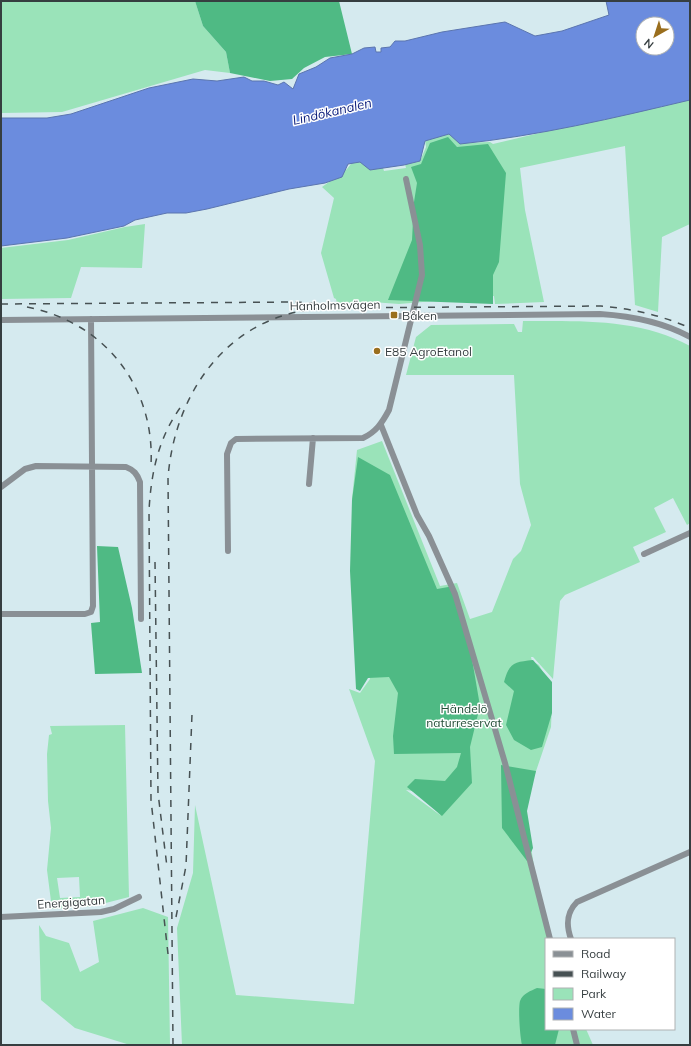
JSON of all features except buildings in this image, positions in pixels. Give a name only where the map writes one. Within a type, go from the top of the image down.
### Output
[{"type":"street","points":[[228,551],[226,454],[231,443],[236,439],[363,438],[370,435],[381,425],[389,410],[414,315],[422,275],[420,245],[406,179]]},
{"type":"street","name":"Hanholmsvägen","points":[[1,320],[612,314],[652,322],[690,337]]},
{"type":"street","points":[[1,614],[79,615],[91,612],[94,606],[91,319]]},
{"type":"street","points":[[381,425],[417,515],[429,536],[454,594],[505,763],[550,938]]},
{"type":"street","points":[[309,484],[313,438]]},
{"type":"street","points":[[1,487],[25,469],[36,466],[126,467],[132,469],[138,475],[140,482],[141,619]]},
{"type":"street","points":[[644,554],[690,533]]},
{"type":"street","points":[[572,938],[567,923],[568,914],[577,902],[690,852]]},
{"type":"street","name":"Energigatan","points":[[1,917],[101,912],[114,910],[139,897]]},
{"type":"street","points":[[573,1030],[577,1045]]},
{"type":"green space","points":[[1,1],[195,1],[203,26],[226,52],[230,73],[205,70],[62,112],[1,113]]},
{"type":"green space","points":[[195,1],[339,1],[352,54],[325,57],[304,68],[292,79],[270,81],[230,73],[226,52],[203,26]]},
{"type":"green space","points":[[690,97],[690,224],[662,237],[658,312],[635,305],[625,146],[520,168],[525,210],[544,302],[495,304],[494,296],[399,304],[372,302],[337,303],[336,299],[334,298],[321,253],[334,198],[322,187],[347,169],[354,160],[383,168],[384,171],[406,168],[405,164],[420,161],[426,147],[425,139],[451,133],[462,143],[490,142],[493,144]]},
{"type":"green space","points":[[448,137],[457,147],[488,144],[506,173],[499,262],[493,275],[493,304],[388,300],[412,240],[414,202],[417,183],[411,167],[421,164],[430,143]]},
{"type":"green space","points":[[145,224],[142,268],[81,267],[71,298],[1,299],[1,248],[68,240]]},
{"type":"green space","name":"Händelö naturreservat","points":[[523,321],[608,323],[651,330],[690,346],[690,523],[687,525],[673,498],[654,508],[666,532],[633,547],[640,562],[565,595],[560,601],[553,679],[533,657],[531,657],[532,661],[539,665],[550,685],[552,703],[551,727],[533,780],[526,813],[536,880],[551,938],[545,938],[545,1030],[586,1030],[593,1045],[182,1045],[177,928],[193,873],[195,805],[236,995],[354,1004],[375,761],[349,689],[360,693],[370,679],[355,499],[352,499],[357,450],[382,441],[440,586],[457,583],[470,619],[492,612],[513,559],[521,551],[531,525],[520,484],[514,375],[406,375],[416,337],[431,325],[514,324],[518,332],[522,332]],"holes":[[[406,790],[416,793],[425,799],[440,815]]]},
{"type":"green space","points":[[358,457],[390,475],[437,589],[454,586],[466,624],[480,706],[470,747],[472,783],[442,816],[407,787],[415,779],[445,781],[457,767],[461,753],[394,754],[393,736],[398,693],[389,677],[368,678],[360,691],[356,689],[350,571],[352,500]]},
{"type":"green space","points":[[97,546],[118,547],[132,608],[142,673],[95,674],[91,623],[100,622]]},
{"type":"green space","points":[[533,660],[552,682],[552,713],[542,747],[531,750],[514,740],[506,725],[514,691],[504,682],[510,667],[517,663]]},
{"type":"green space","points":[[125,725],[129,897],[94,906],[52,909],[47,870],[51,828],[48,801],[47,754],[49,735],[52,734],[50,726]],"holes":[[[79,877],[80,897],[60,898],[57,878]]]},
{"type":"green space","points":[[501,765],[536,771],[527,811],[533,848],[527,861],[502,828]]},
{"type":"green space","points":[[143,908],[168,917],[170,1045],[130,1045],[75,1028],[41,1000],[39,925],[46,936],[69,943],[80,972],[99,962],[93,921]]},
{"type":"green space","points":[[537,988],[545,989],[545,1030],[559,1030],[555,1045],[522,1045],[519,1010],[520,1001],[525,994]]},
{"type":"water","name":"Lindökanalen","points":[[606,1],[690,1],[690,100],[576,126],[489,141],[460,144],[449,134],[425,141],[420,161],[404,165],[370,170],[360,162],[348,164],[342,177],[325,183],[289,189],[186,213],[167,213],[135,220],[124,226],[67,238],[1,246],[1,118],[47,118],[71,114],[149,88],[193,79],[217,81],[244,77],[252,81],[264,81],[278,85],[284,82],[293,89],[299,74],[316,67],[330,58],[352,54],[364,48],[375,47],[376,52],[381,52],[381,48],[390,47],[395,41],[405,41],[442,32],[505,22],[535,36],[562,31],[609,15]]},
{"type":"railway","points":[[1,304],[297,302],[323,304]]},
{"type":"railway","points":[[173,1045],[168,478],[171,453],[177,429],[186,405],[212,364],[229,346],[249,332],[271,320],[296,312],[322,308],[601,306],[646,313],[690,328]]},
{"type":"railway","points":[[27,307],[55,315],[79,327],[101,343],[119,362],[134,384],[144,409],[150,436],[151,465]]},
{"type":"railway","points":[[168,954],[151,800],[149,511],[154,468],[162,441],[183,404]]},
{"type":"railway","points":[[155,562],[158,793],[167,867]]},
{"type":"railway","points":[[176,917],[186,866],[192,714]]},
{"type":"place","name":"Båken","points":[[394,315]]},
{"type":"place","name":"E85 AgroEtanol","points":[[377,351]]}]
